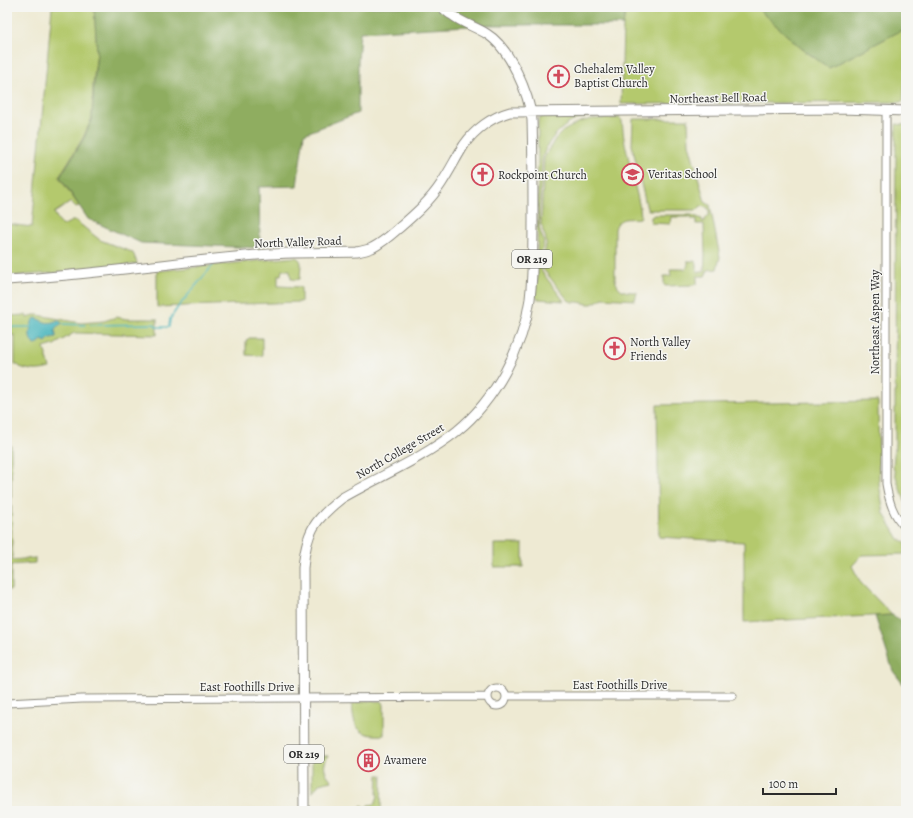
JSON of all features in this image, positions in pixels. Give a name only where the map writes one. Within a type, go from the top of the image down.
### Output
[{"type":"main road","name":"OR 219","points":[[442,7],[452,15],[488,34],[500,45],[514,68],[525,92],[531,112]]},
{"type":"main road","name":"Northeast Bell Road","points":[[531,112],[841,109],[906,111]]},
{"type":"main road","name":"North Valley Road","points":[[7,280],[72,275],[258,255],[303,252],[357,252],[365,250],[379,244],[423,206],[441,185],[464,145],[475,132],[495,118],[510,112],[531,112]]},
{"type":"main road","name":"North College Street","points":[[304,811],[303,568],[307,541],[316,522],[330,507],[342,498],[428,451],[457,430],[474,415],[489,396],[508,367],[520,340],[529,303],[532,268],[533,146],[531,112]]},
{"type":"street","name":"Northeast Aspen Way","points":[[886,110],[886,484],[888,497],[892,508],[896,516],[906,528]]},
{"type":"street","points":[[498,688],[505,691],[506,696],[505,702],[498,706],[492,704],[488,697],[492,689],[498,688]]},
{"type":"street","name":"East Foothills Drive","points":[[506,696],[733,696]]},
{"type":"street","name":"East Foothills Drive","points":[[7,704],[82,699],[488,697]]},
{"type":"green space","points":[[52,7],[94,7],[97,52],[93,84],[92,118],[83,138],[59,177],[79,206],[76,207],[71,202],[54,213],[62,226],[72,221],[76,221],[100,240],[132,252],[137,264],[54,273],[7,276],[7,224],[32,227]]},
{"type":"green space","points":[[94,7],[626,7],[623,25],[486,25],[360,32],[358,62],[358,113],[304,134],[297,186],[259,187],[260,248],[141,243],[88,219],[60,177],[84,138],[92,118],[97,52]]},
{"type":"green space","points":[[626,7],[756,7],[801,48],[829,68],[906,28],[906,70],[903,102],[621,104],[623,25]]},
{"type":"green space","points":[[756,7],[906,7],[906,28],[829,68],[801,48]]},
{"type":"green space","points":[[545,115],[620,116],[591,116],[574,120],[554,136],[542,159],[539,222],[540,231],[544,241],[540,266],[542,272],[564,301],[538,299],[535,296],[537,282],[538,122],[539,119]]},
{"type":"green space","points":[[620,118],[622,121],[624,139],[641,216],[640,218],[622,220],[615,229],[615,279],[620,289],[629,292],[637,292],[635,300],[603,298],[592,304],[572,302],[568,300],[543,269],[542,265],[546,245],[546,238],[541,225],[544,158],[555,139],[563,131],[580,122],[592,119]]},
{"type":"green space","points":[[633,119],[688,119],[689,144],[705,202],[710,205],[720,257],[717,269],[708,270],[705,276],[697,276],[697,283],[694,285],[666,286],[664,285],[664,276],[671,276],[670,269],[685,269],[688,261],[694,261],[697,263],[697,272],[704,272],[704,224],[696,224],[696,219],[691,219],[691,217],[671,217],[670,224],[652,223],[651,217],[654,215],[692,215],[702,219],[703,222],[709,215],[709,210],[708,208],[701,206],[697,210],[647,209],[632,145]]},
{"type":"green space","points":[[896,124],[906,125],[906,502],[901,492],[893,467],[895,443]]},
{"type":"green space","points":[[295,257],[299,259],[301,263],[300,279],[295,280],[291,278],[290,270],[282,270],[281,275],[278,275],[278,286],[300,287],[301,302],[157,307],[157,271]]},
{"type":"green space","points":[[26,315],[27,318],[38,315],[81,323],[104,321],[116,317],[127,319],[157,319],[157,335],[74,333],[54,345],[44,348],[50,368],[31,370],[15,365],[15,335],[7,336],[7,316]]},
{"type":"green space","points":[[249,338],[262,338],[262,356],[246,355],[246,341]]},
{"type":"green space","points":[[878,401],[879,483],[884,514],[899,539],[906,542],[906,554],[862,555],[852,566],[861,583],[892,615],[744,622],[744,542],[659,537],[657,405]]},
{"type":"green space","points":[[7,445],[11,445],[12,560],[35,558],[35,563],[11,565],[11,590],[7,590]]},
{"type":"green space","points":[[494,544],[523,544],[523,567],[494,567]]},
{"type":"green space","points":[[892,615],[906,623],[906,688],[893,671],[875,616]]},
{"type":"green space","points":[[352,701],[383,702],[384,735],[367,734],[358,728],[353,717]]},
{"type":"green space","points":[[312,756],[328,756],[325,763],[325,769],[327,775],[332,781],[319,784],[312,793]]},
{"type":"green space","points":[[378,775],[382,775],[381,810],[369,811],[359,809],[362,805],[366,808],[368,805],[375,804],[378,796]]},
{"type":"water","points":[[36,318],[49,323],[58,320],[63,324],[57,326],[55,332],[56,337],[50,338],[46,342],[42,340],[34,345],[30,338],[30,333],[32,322]]},
{"type":"waterway","points":[[90,325],[154,324],[157,327],[169,327],[170,319],[178,307],[213,265]]},
{"type":"waterway","points":[[63,324],[85,325]]},
{"type":"waterway","points":[[12,327],[31,327]]},
{"type":"place","name":"Chehalem Valley Baptist Church","points":[[559,76]]},
{"type":"place","name":"Veritas School","points":[[632,174]]},
{"type":"place","name":"Rockpoint Church","points":[[482,175]]},
{"type":"place","name":"North Valley Friends","points":[[615,349]]},
{"type":"place","name":"Avamere","points":[[369,760]]}]
